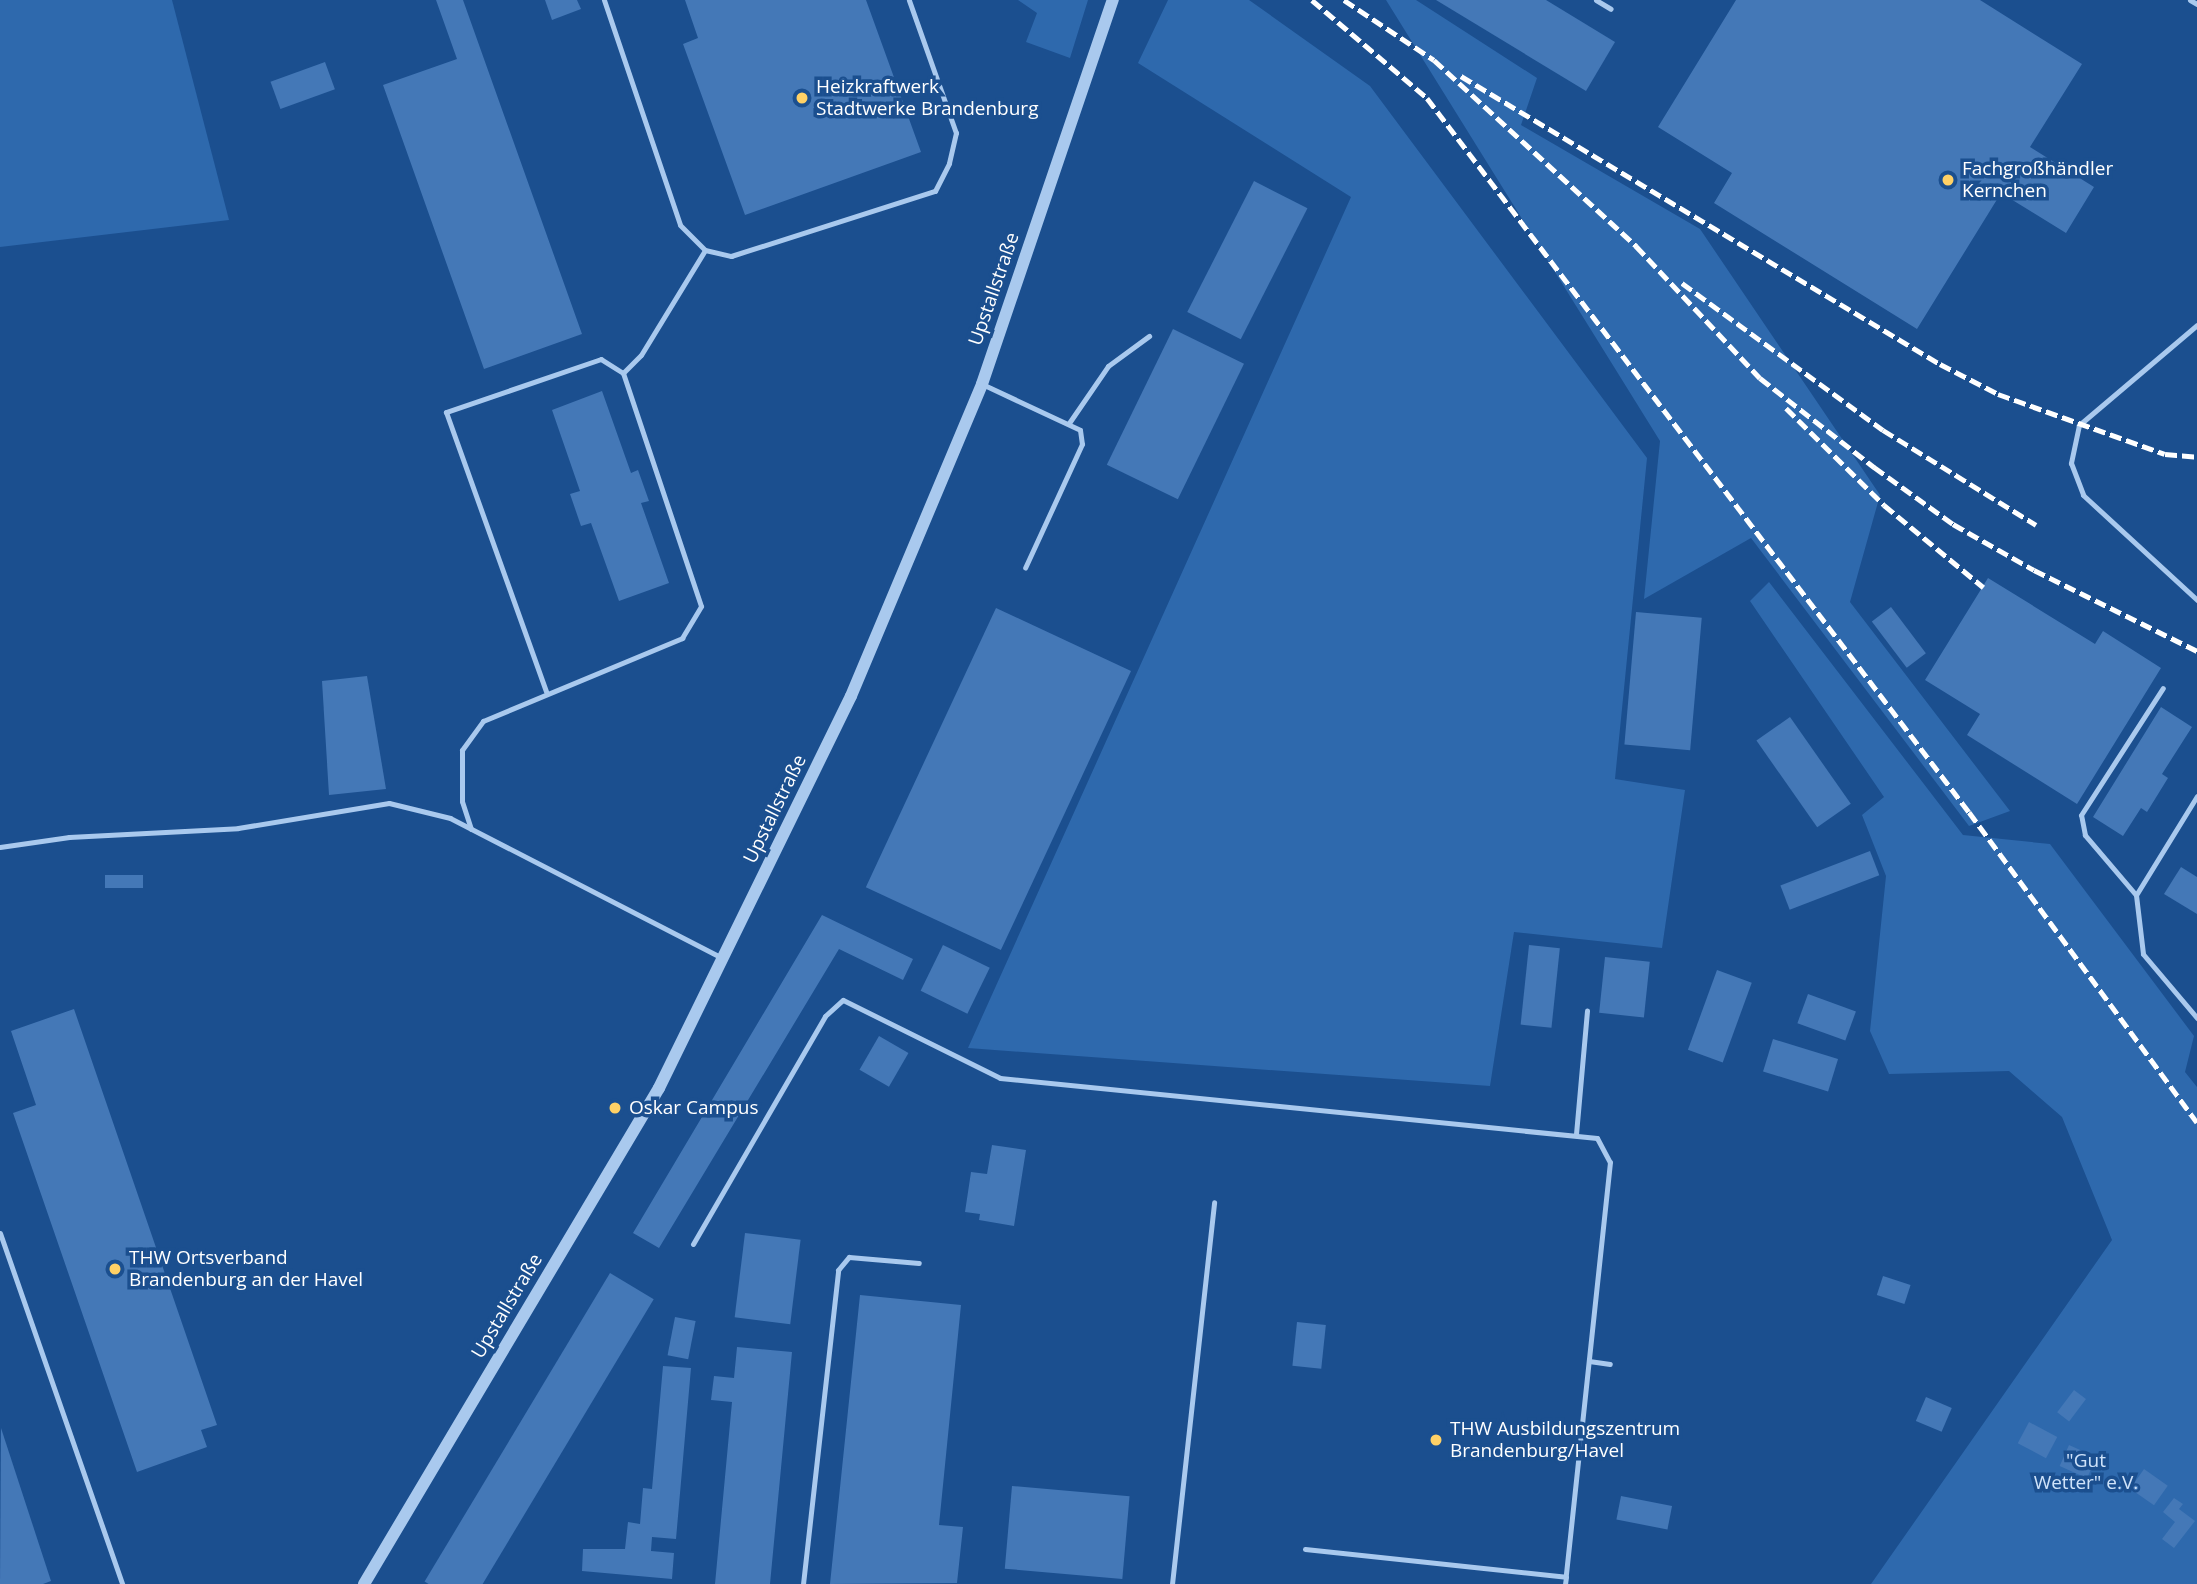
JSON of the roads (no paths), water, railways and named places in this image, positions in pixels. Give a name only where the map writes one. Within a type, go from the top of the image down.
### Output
[{"type":"street","name":"Upstallstraße","points":[[364,1584],[659,1088],[851,696],[982,384],[1108,2]]},
{"type":"lane","points":[[604,0],[680,225],[705,250],[731,256],[935,191],[950,163],[956,133],[909,0]]},
{"type":"lane","points":[[1596,0],[1611,9]]},
{"type":"lane","points":[[2190,0],[2197,4]]},
{"type":"lane","points":[[623,373],[641,355],[705,250]]},
{"type":"lane","points":[[2197,325],[2079,425],[2071,463],[2082,495],[2197,600]]},
{"type":"lane","points":[[1069,422],[1108,366],[1149,336]]},
{"type":"lane","points":[[471,829],[462,801],[461,750],[483,721],[546,692],[682,638],[701,606],[623,373],[601,359],[446,412],[546,692]]},
{"type":"lane","points":[[982,384],[1069,422],[1080,430],[1082,444],[1025,568]]},
{"type":"lane","points":[[2163,688],[2081,815],[2085,835],[2136,895],[2143,954],[2197,1018]]},
{"type":"lane","points":[[2136,895],[2197,796]]},
{"type":"lane","points":[[0,847],[69,837],[238,828],[389,803],[450,818],[724,959]]},
{"type":"lane","points":[[694,1244],[825,1016],[843,1000],[1000,1077],[1597,1138],[1610,1162],[1565,1581],[1305,1549]]},
{"type":"lane","points":[[1576,1134],[1587,1010]]},
{"type":"lane","points":[[1172,1584],[1214,1202]]},
{"type":"lane","points":[[0,1233],[122,1584]]},
{"type":"lane","points":[[803,1584],[838,1270],[849,1257],[919,1263]]},
{"type":"lane","points":[[1589,1361],[1610,1364]]},
{"type":"railway","points":[[1312,0],[1427,98],[1969,812],[2197,1122]]},
{"type":"railway","points":[[1344,0],[1434,60],[1636,246],[1760,378],[1874,467],[1953,524],[2034,570],[2197,651]]},
{"type":"railway","points":[[1461,76],[1940,364],[1998,394],[2165,454],[2197,457]]},
{"type":"railway","points":[[1682,283],[1883,430],[2036,525]]},
{"type":"railway","points":[[1786,408],[1884,505],[1983,587]]},
{"type":"place","name":"Heizkraftwerk Stadtwerke Brandenburg","points":[[802,98]]},
{"type":"place","name":"Fachgroßhändler Kernchen","points":[[1948,180]]},
{"type":"place","name":"Oskar Campus","points":[[615,1108]]},
{"type":"place","name":"THW Ortsverband Brandenburg an der Havel","points":[[115,1269]]},
{"type":"place","name":"THW Ausbildungszentrum Brandenburg/Havel","points":[[1436,1440]]},
{"type":"park label","name":"\"Gut Wetter\" e.V.","points":[[2086,1472]]}]
